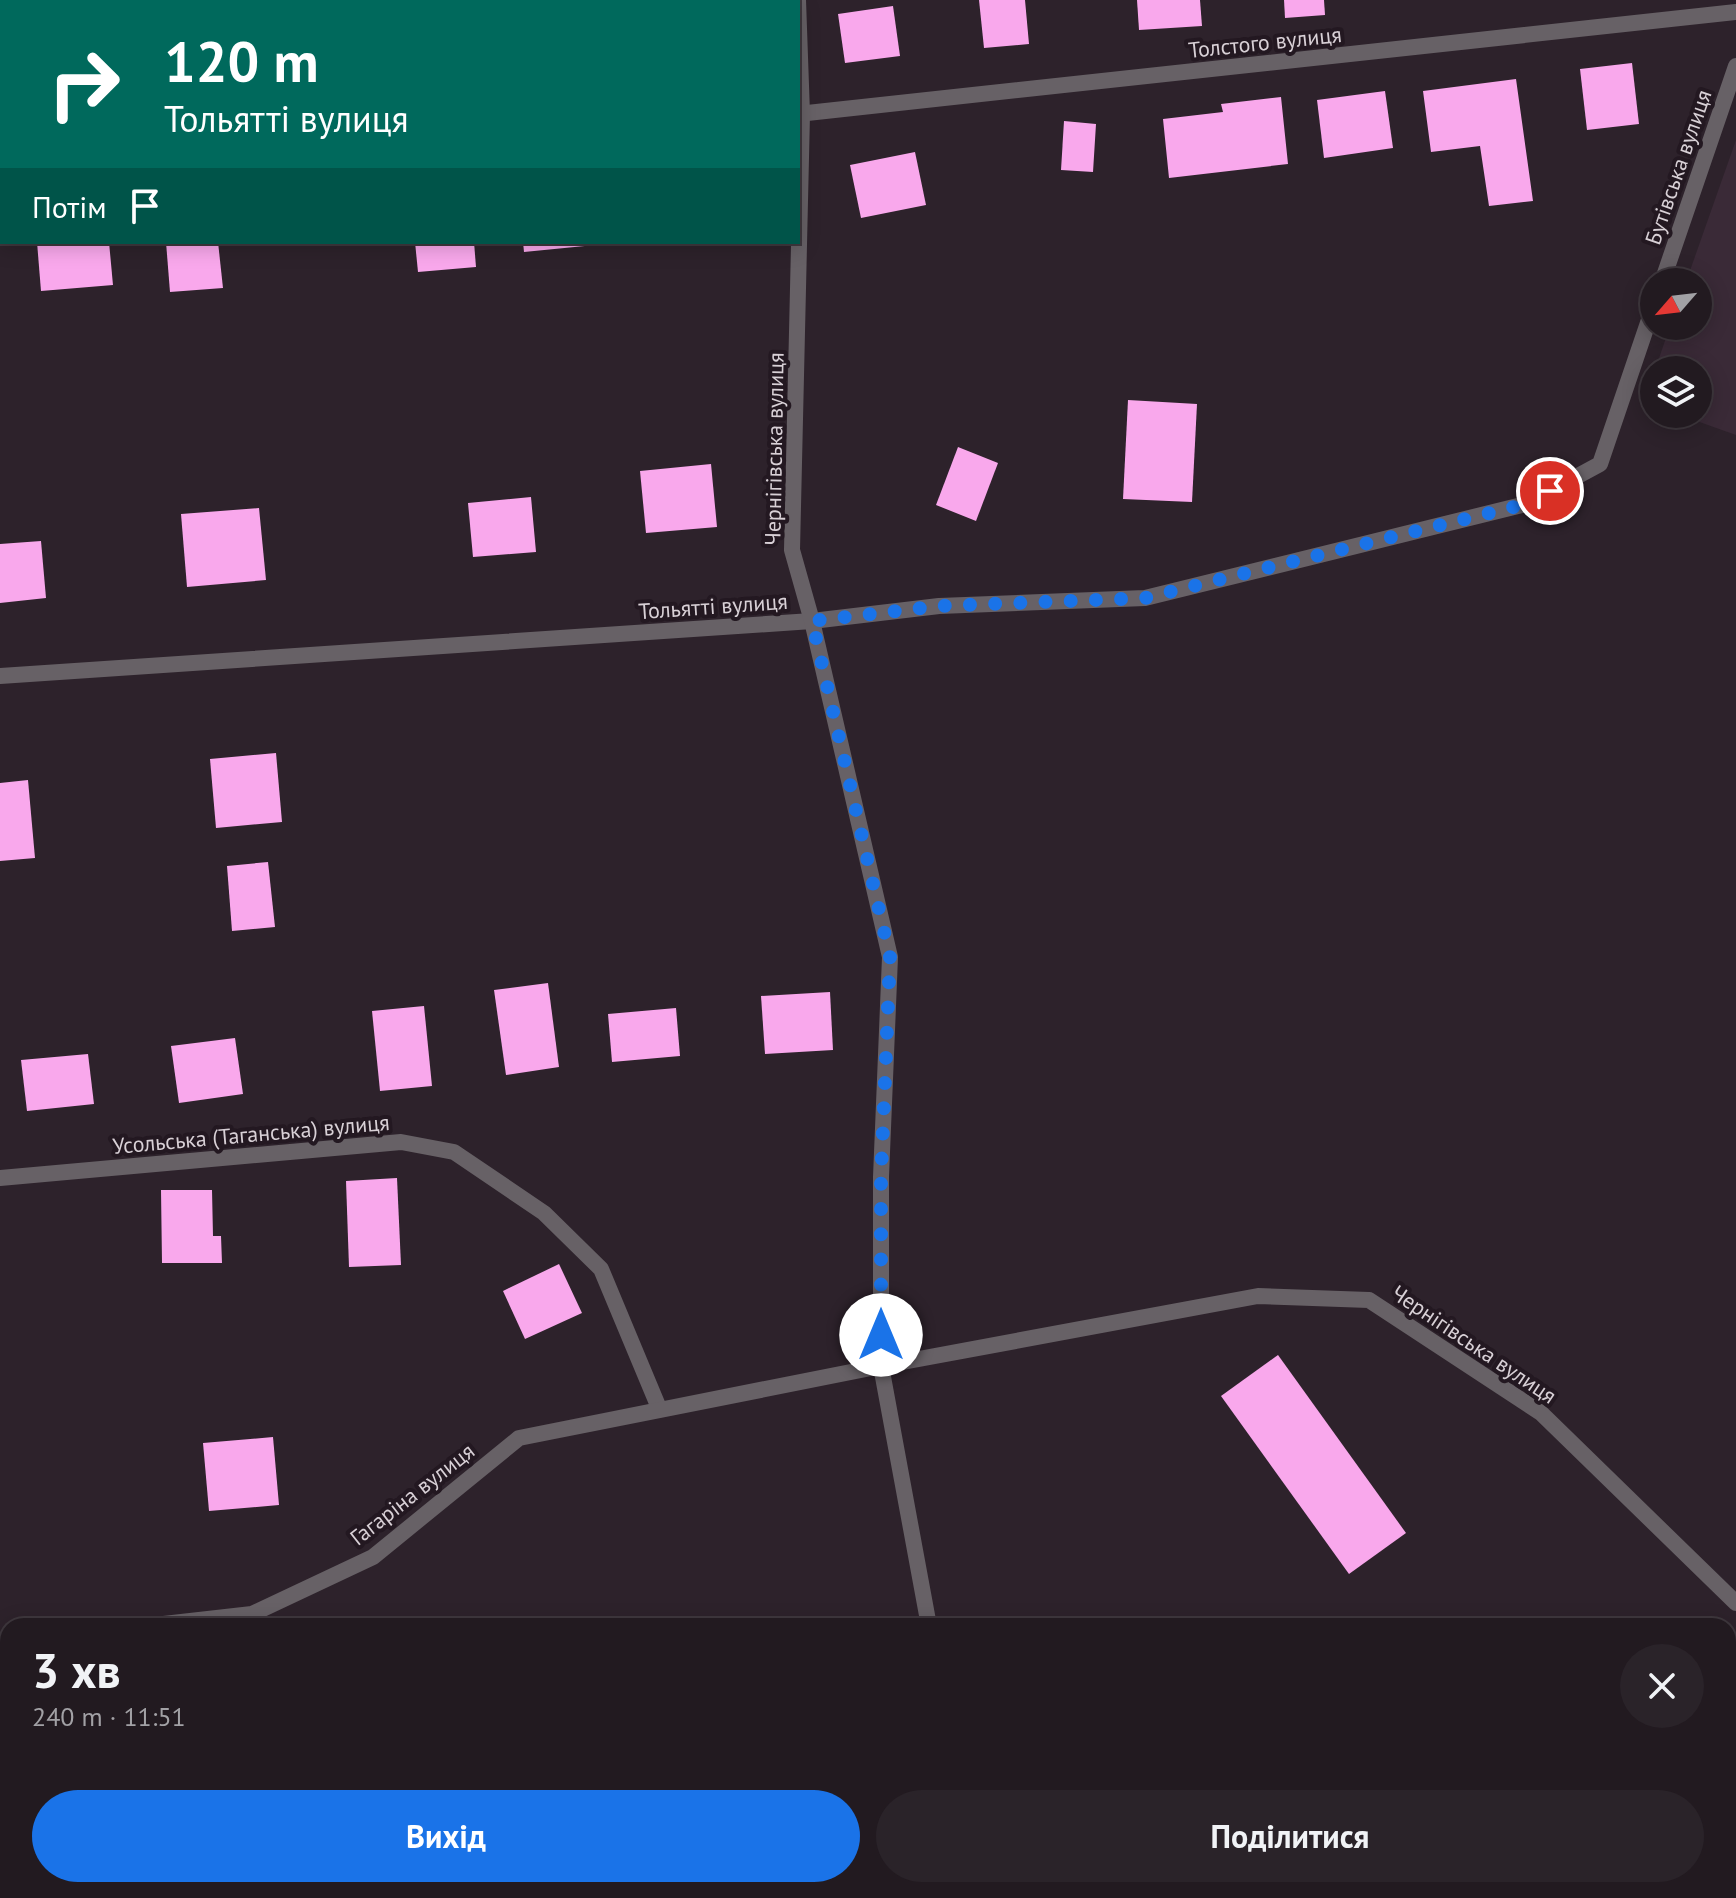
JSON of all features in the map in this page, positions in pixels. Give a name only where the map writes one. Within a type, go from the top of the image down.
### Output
[{"type":"street","name":"Толстого вулиця","points":[[800,114],[1736,12]]},
{"type":"street","name":"Бутівська вулиця","points":[[1667,268],[1736,66]]},
{"type":"street","name":"Чернігівська вулиця","points":[[798,244],[792,550],[812,621],[890,957],[881,1177],[881,1366],[928,1618]]},
{"type":"street","name":"Тольятті вулиця","points":[[0,676],[812,621],[939,606],[1145,598],[1526,504],[1600,464],[1642,340]]},
{"type":"street","name":"Усольська (Таганська) вулиця","points":[[0,1178],[401,1142],[454,1152],[544,1213],[601,1269],[659,1408]]},
{"type":"street","name":"Чернігівська вулиця","points":[[659,1408],[1258,1296],[1369,1300],[1541,1413],[1736,1603]]},
{"type":"street","name":"Гагаріна вулиця","points":[[217,1618],[252,1614],[373,1557],[519,1438],[659,1408]]},
{"type":"shaded area","points":[[1736,140],[1736,435],[1712,426],[1712,356],[1660,356],[1665,340],[1712,340],[1712,268],[1691,268]]},
{"type":"building","points":[[979,0],[1025,0],[1029,44],[984,48]]},
{"type":"building","points":[[1137,0],[1200,0],[1202,26],[1139,30]]},
{"type":"building","points":[[1284,0],[1324,0],[1325,15],[1285,18]]},
{"type":"building","points":[[893,6],[900,56],[845,63],[838,14]]},
{"type":"building","points":[[1632,63],[1639,124],[1587,130],[1580,69]]},
{"type":"building","points":[[1516,79],[1533,201],[1489,206],[1480,146],[1431,152],[1423,91]]},
{"type":"building","points":[[1385,91],[1393,148],[1324,158],[1317,100]]},
{"type":"building","points":[[1281,97],[1288,164],[1169,178],[1163,119],[1223,112],[1221,104]]},
{"type":"building","points":[[1064,121],[1096,124],[1093,172],[1061,170]]},
{"type":"building","points":[[915,152],[926,205],[861,218],[850,165]]},
{"type":"building","points":[[37,244],[109,244],[113,285],[41,291]]},
{"type":"building","points":[[166,244],[218,244],[223,288],[170,292]]},
{"type":"building","points":[[415,244],[474,244],[476,267],[418,272]]},
{"type":"building","points":[[523,244],[605,244],[524,252]]},
{"type":"building","points":[[1128,400],[1197,404],[1192,502],[1123,499]]},
{"type":"building","points":[[958,447],[998,463],[976,521],[936,505]]},
{"type":"building","points":[[711,464],[717,527],[646,533],[640,471]]},
{"type":"building","points":[[531,497],[536,552],[473,557],[468,503]]},
{"type":"building","points":[[259,508],[266,580],[187,587],[181,514]]},
{"type":"building","points":[[41,541],[46,598],[0,603],[0,544]]},
{"type":"building","points":[[276,753],[282,822],[216,828],[210,759]]},
{"type":"building","points":[[28,780],[35,858],[0,861],[0,783]]},
{"type":"building","points":[[268,862],[275,927],[232,931],[227,866]]},
{"type":"building","points":[[548,983],[559,1067],[506,1075],[494,990]]},
{"type":"building","points":[[830,992],[833,1050],[765,1054],[761,996]]},
{"type":"building","points":[[424,1006],[432,1086],[380,1091],[372,1011]]},
{"type":"building","points":[[676,1008],[680,1056],[612,1062],[608,1014]]},
{"type":"building","points":[[235,1038],[243,1094],[179,1103],[171,1046]]},
{"type":"building","points":[[88,1054],[94,1104],[27,1111],[21,1060]]},
{"type":"building","points":[[397,1178],[401,1265],[349,1267],[346,1181]]},
{"type":"building","points":[[161,1190],[212,1190],[213,1236],[221,1236],[222,1263],[162,1263]]},
{"type":"building","points":[[559,1264],[582,1313],[525,1339],[503,1291]]},
{"type":"building","points":[[1278,1355],[1406,1533],[1349,1574],[1221,1396]]},
{"type":"building","points":[[273,1437],[279,1505],[209,1511],[203,1443]]},
{"type":"route","points":[[881,1335],[881,1177],[890,957],[812,621],[939,606],[1145,598],[1526,504],[1550,491]]}]
